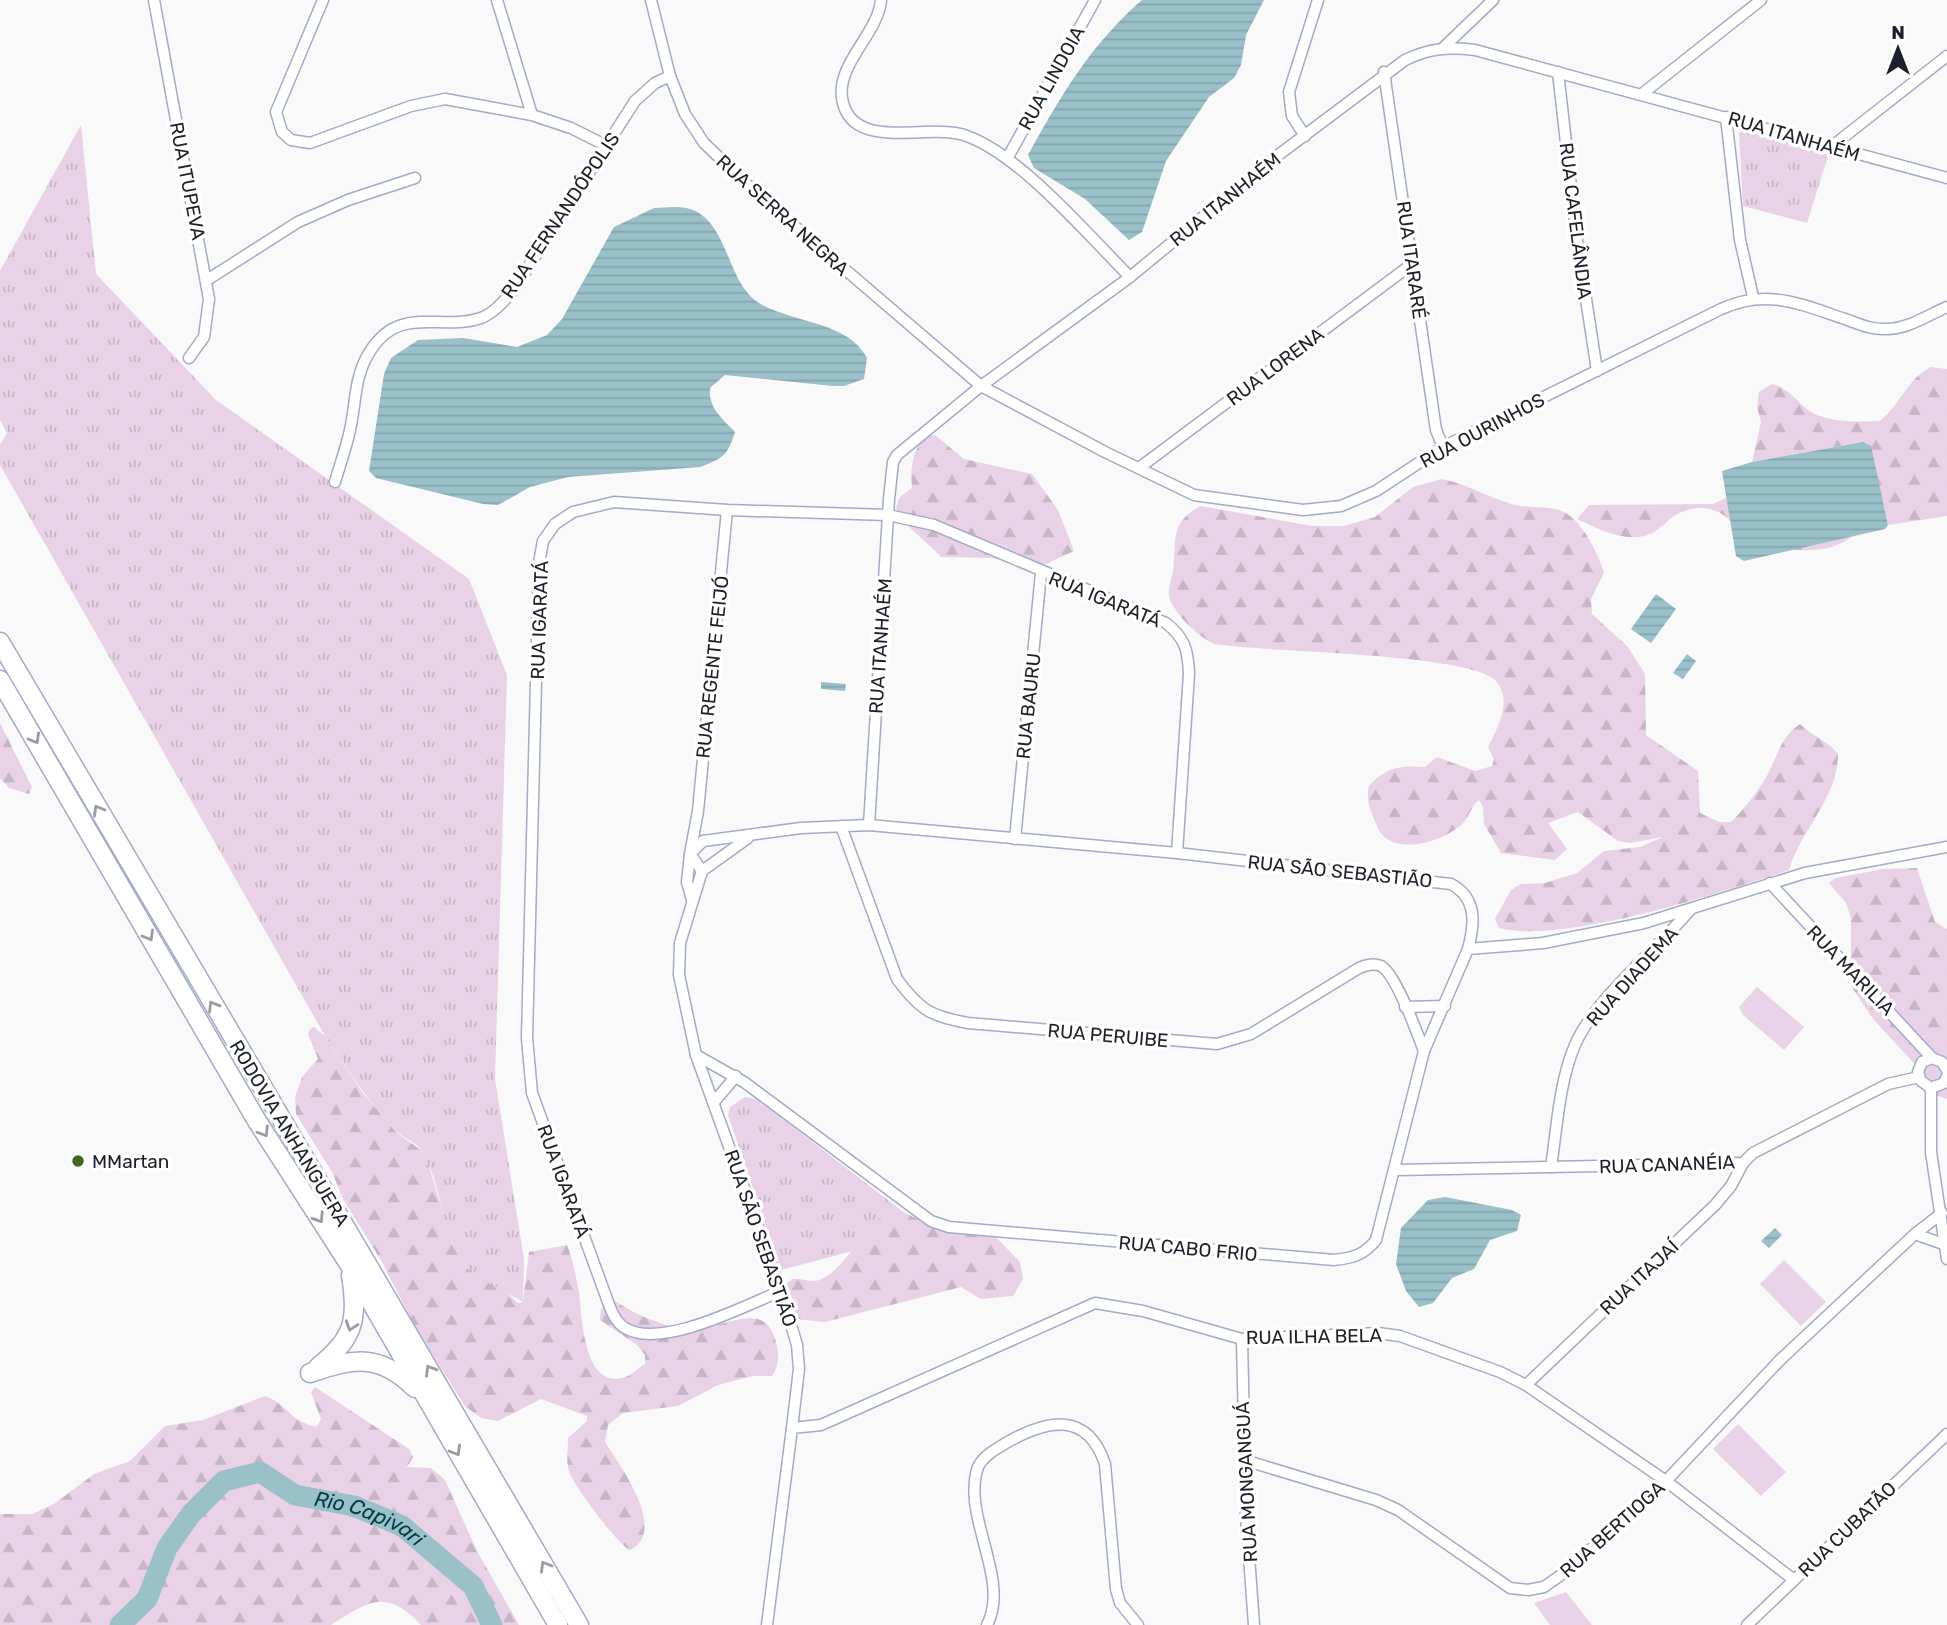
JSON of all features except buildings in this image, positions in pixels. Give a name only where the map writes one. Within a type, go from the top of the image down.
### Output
[{"type":"highway","name":"RODOVIA ANHANGUERA","points":[[0,642],[266,1096],[340,1214],[579,1625]]},
{"type":"highway","name":"RODOVIA ANHANGUERA","points":[[0,680],[257,1121],[349,1264],[558,1625]]},
{"type":"highway","points":[[349,1264],[355,1306],[353,1324],[345,1341],[334,1354],[310,1373],[347,1361],[375,1362],[407,1380],[429,1403]]},
{"type":"street","name":"RUA ITUPEVA","points":[[154,0],[206,280],[208,324],[204,338],[189,358]]},
{"type":"street","points":[[323,0],[276,112],[282,132],[291,140],[310,143],[411,106],[445,99],[532,115],[571,128],[607,146]]},
{"type":"street","points":[[497,0],[532,115]]},
{"type":"street","name":"RUA SERRA NEGRA","points":[[651,0],[670,76],[685,114],[704,144],[774,209],[981,386]]},
{"type":"street","points":[[881,0],[878,15],[843,83],[845,110],[853,120],[876,132],[942,131],[964,135],[1008,157],[1130,276]]},
{"type":"street","name":"RUA LINDOIA","points":[[1008,157],[1095,0]]},
{"type":"street","points":[[1305,135],[1293,116],[1289,92],[1318,0]]},
{"type":"street","points":[[1444,47],[1493,0]]},
{"type":"street","points":[[1642,94],[1761,0]]},
{"type":"street","name":"RUA ITANHAÉM","points":[[869,825],[891,474],[897,455],[981,386],[1130,276],[1384,72],[1426,50],[1444,47],[1475,50],[1947,178]]},
{"type":"street","points":[[1830,147],[1947,56]]},
{"type":"street","name":"RUA ITARARÉ","points":[[1384,72],[1436,430],[1443,447]]},
{"type":"street","name":"RUA CAFELÂNDIA","points":[[1558,72],[1577,240],[1597,371]]},
{"type":"street","name":"RUA FERNANDÓPOLIS","points":[[335,482],[350,430],[358,375],[380,338],[397,327],[418,320],[459,321],[481,318],[501,305],[513,291],[635,101],[655,83],[670,76]]},
{"type":"street","points":[[1726,117],[1740,240],[1754,297]]},
{"type":"street","points":[[206,280],[298,222],[348,200],[415,178]]},
{"type":"street","name":"RUA LORENA","points":[[1139,468],[1412,264]]},
{"type":"street","name":"RUA OURINHOS","points":[[981,386],[1194,495],[1320,510],[1341,506],[1376,491],[1443,447],[1729,305],[1754,297],[1793,303],[1867,328],[1887,329],[1906,326],[1947,307]]},
{"type":"street","name":"RUA IGARATÁ","points":[[781,1291],[686,1329],[642,1333],[626,1329],[616,1320],[532,1093],[528,1066],[539,563],[543,541],[555,524],[573,512],[614,502],[727,510],[888,515],[934,525],[1041,573],[1166,623],[1181,636],[1188,652],[1189,674],[1177,853]]},
{"type":"street","name":"RUA REGENTE FEIJÓ","points":[[690,854],[696,824],[727,510]]},
{"type":"street","name":"RUA BAURU","points":[[1015,839],[1041,573]]},
{"type":"street","points":[[696,824],[720,855]]},
{"type":"street","name":"RUA SÃO SEBASTIÃO","points":[[710,839],[749,837],[778,830],[869,825],[1177,853],[1451,884],[1463,891],[1471,904],[1474,928],[1468,949]]},
{"type":"street","name":"RUA PERUIBE","points":[[841,826],[897,979],[913,1000],[938,1017],[968,1023],[1217,1044],[1251,1034],[1359,968],[1374,964],[1387,971],[1424,1051]]},
{"type":"street","name":"RUA SÃO SEBASTIÃO","points":[[749,837],[720,855],[702,871],[680,943],[679,975],[696,1055],[781,1291],[797,1345],[799,1369],[767,1625]]},
{"type":"street","points":[[702,871],[690,854],[699,843],[710,839]]},
{"type":"street","points":[[1468,949],[1543,943],[1644,923],[1770,883],[1844,864],[1947,847]]},
{"type":"street","name":"RUA SÃO SEBASTIÃO","points":[[690,854],[687,882],[692,900]]},
{"type":"street","name":"RUA MARILIA","points":[[1770,883],[1932,1058],[1942,1062],[1947,1070]]},
{"type":"street","name":"RUA DIADEMA","points":[[1551,1167],[1574,1045],[1591,1018],[1691,909]]},
{"type":"street","name":"RUA CABO FRIO","points":[[696,1055],[736,1076],[915,1211],[931,1221],[949,1227],[1334,1260],[1351,1259],[1366,1252],[1376,1240],[1396,1170],[1424,1051],[1468,949]]},
{"type":"street","points":[[1405,1007],[1445,1006]]},
{"type":"street","points":[[1932,1058],[1919,1067],[1919,1077],[1924,1085],[1931,1087],[1946,1081]]},
{"type":"street","points":[[714,1102],[736,1076]]},
{"type":"street","name":"RUA CANANÉIA","points":[[1396,1170],[1743,1163],[1754,1153],[1888,1084],[1919,1077]]},
{"type":"street","points":[[1931,1087],[1931,1152],[1947,1259]]},
{"type":"street","name":"RUA ITAJAÍ","points":[[1526,1385],[1714,1205],[1731,1186],[1743,1163]]},
{"type":"street","name":"RUA BERTIOGA","points":[[1244,1460],[1376,1500],[1398,1510],[1510,1588],[1528,1590],[1544,1587],[1568,1570],[1666,1481],[1781,1359],[1915,1234],[1942,1213]]},
{"type":"street","points":[[1915,1234],[1945,1245]]},
{"type":"street","name":"RUA ILHA BELA","points":[[792,1428],[821,1425],[1095,1303],[1143,1311],[1242,1339],[1378,1333],[1400,1336],[1500,1372],[1526,1385],[1666,1481],[1794,1580]]},
{"type":"street","name":"RUA MONGANGUÁ","points":[[1242,1339],[1244,1460],[1254,1625]]},
{"type":"street","points":[[987,1625],[992,1616],[993,1594],[975,1500],[974,1481],[979,1464],[991,1452],[1030,1429],[1060,1423],[1076,1427],[1090,1436],[1100,1449],[1104,1464],[1116,1589],[1120,1603],[1138,1625]]},
{"type":"street","name":"RUA CUBATÃO","points":[[1747,1625],[1947,1434]]},
{"type":"green space","points":[[81,125],[96,274],[216,400],[469,579],[507,675],[495,1079],[524,1259],[523,1302],[481,1281],[464,1264],[455,1249],[435,1182],[421,1150],[386,1120],[325,1036],[0,465],[0,445],[7,433],[0,420],[0,271]]},
{"type":"green space","points":[[1743,131],[1829,153],[1807,223],[1743,206],[1739,133]]},
{"type":"green space","points":[[1931,367],[1947,369],[1947,516],[1888,525],[1884,506],[1857,533],[1837,545],[1813,550],[1763,551],[1740,560],[1746,544],[1741,534],[1721,513],[1712,510],[1703,508],[1681,512],[1654,532],[1641,537],[1613,534],[1577,519],[1589,505],[1713,504],[1764,479],[1863,442],[1752,462],[1761,422],[1757,407],[1759,392],[1772,384],[1788,392],[1815,414],[1843,421],[1880,421],[1916,378]]},
{"type":"green space","points":[[935,435],[964,459],[1032,474],[1058,510],[1074,551],[1035,569],[992,558],[941,557],[910,528],[896,508],[900,497],[912,488],[912,467],[917,448],[925,436]]},
{"type":"green space","points":[[1442,479],[1515,505],[1562,511],[1582,529],[1598,556],[1604,573],[1591,599],[1592,614],[1628,647],[1645,674],[1646,735],[1698,771],[1700,813],[1719,822],[1731,822],[1762,784],[1787,736],[1800,724],[1834,749],[1838,754],[1832,785],[1789,870],[1685,903],[1601,923],[1527,931],[1499,928],[1495,919],[1511,890],[1521,884],[1545,883],[1577,873],[1604,851],[1640,847],[1663,837],[1630,843],[1618,841],[1578,812],[1548,823],[1567,849],[1555,860],[1501,853],[1484,824],[1483,807],[1479,800],[1464,822],[1445,836],[1419,844],[1394,843],[1378,828],[1371,813],[1369,786],[1388,771],[1408,766],[1425,767],[1437,757],[1475,771],[1492,766],[1494,759],[1488,747],[1503,707],[1503,698],[1497,682],[1481,672],[1411,659],[1214,644],[1190,626],[1171,602],[1169,590],[1176,533],[1184,519],[1201,506],[1312,526],[1344,526],[1375,517],[1413,487]]},
{"type":"green space","points":[[0,723],[32,787],[29,794],[9,788],[0,778]]},
{"type":"green space","points":[[1917,868],[1935,922],[1947,929],[1947,1099],[1933,1094],[1923,1073],[1873,1019],[1851,986],[1851,918],[1846,903],[1829,883],[1835,878],[1884,869]]},
{"type":"green space","points":[[1757,987],[1804,1027],[1784,1050],[1743,1015],[1739,1007]]},
{"type":"green space","points":[[314,1027],[325,1036],[363,1093],[397,1133],[425,1153],[452,1242],[466,1267],[479,1279],[504,1290],[518,1303],[523,1302],[529,1252],[567,1245],[578,1286],[587,1347],[599,1372],[609,1378],[622,1378],[645,1364],[645,1355],[637,1345],[600,1320],[601,1309],[615,1301],[649,1319],[685,1329],[710,1327],[749,1318],[760,1320],[769,1326],[778,1353],[778,1362],[772,1376],[752,1376],[718,1385],[678,1406],[623,1413],[608,1425],[605,1442],[629,1481],[643,1513],[645,1528],[641,1541],[630,1550],[616,1538],[597,1514],[569,1471],[568,1438],[587,1421],[587,1416],[541,1399],[498,1421],[481,1418],[465,1406],[414,1325],[382,1262],[343,1199],[332,1172],[296,1114],[295,1097],[302,1077],[318,1059],[308,1034]]},
{"type":"green space","points":[[745,1097],[755,1099],[771,1110],[928,1231],[781,1270],[728,1115],[730,1107]]},
{"type":"green space","points":[[896,1209],[929,1224],[968,1235],[994,1235],[1020,1262],[1023,1279],[1013,1296],[981,1299],[961,1287],[825,1322],[795,1319],[793,1323],[780,1310],[785,1285],[792,1279],[816,1281],[830,1274],[873,1224]]},
{"type":"green space","points":[[1784,1260],[1826,1302],[1801,1326],[1760,1284]]},
{"type":"green space","points":[[315,1387],[409,1449],[413,1457],[407,1467],[431,1468],[445,1480],[477,1551],[519,1625],[421,1625],[398,1606],[377,1602],[356,1610],[331,1625],[0,1625],[0,1514],[32,1514],[54,1504],[94,1474],[130,1461],[165,1426],[203,1420],[265,1396],[279,1403],[300,1421],[317,1427],[321,1419],[311,1392]]},
{"type":"green space","points":[[1738,1424],[1786,1472],[1761,1496],[1713,1449]]},
{"type":"green space","points":[[1566,1592],[1592,1625],[1550,1625],[1534,1603]]},
{"type":"water","points":[[1142,0],[1264,0],[1246,35],[1241,65],[1234,78],[1209,97],[1166,161],[1142,232],[1129,240],[1085,199],[1034,168],[1028,155],[1078,72],[1107,35]]},
{"type":"water","points":[[682,207],[700,214],[719,236],[739,281],[748,293],[772,310],[818,324],[847,337],[867,358],[864,379],[844,386],[833,386],[725,375],[710,388],[714,407],[735,432],[730,446],[720,458],[700,467],[568,477],[530,487],[498,505],[483,504],[376,478],[369,471],[384,374],[391,358],[418,340],[463,338],[517,347],[547,335],[562,319],[614,227],[654,208]]},
{"type":"water","points":[[1863,442],[1871,446],[1888,525],[1885,529],[1744,561],[1736,556],[1722,471],[1752,462]]},
{"type":"water","points":[[1656,594],[1676,609],[1651,643],[1631,629]]},
{"type":"water","points":[[1687,654],[1696,661],[1683,679],[1673,673]]},
{"type":"water","points":[[821,682],[846,684],[845,691],[821,689]]},
{"type":"water","points":[[1445,1197],[1512,1210],[1521,1215],[1517,1231],[1490,1240],[1474,1269],[1452,1278],[1433,1303],[1419,1307],[1406,1291],[1396,1264],[1401,1228],[1428,1200]]},
{"type":"water","points":[[1775,1228],[1782,1235],[1769,1248],[1761,1241]]},
{"type":"waterway","name":"Rio Capivari","points":[[120,1625],[147,1599],[167,1548],[191,1514],[224,1481],[260,1472],[295,1495],[354,1506],[402,1526],[473,1586],[492,1625]]},
{"type":"place","name":"MMartan","points":[[78,1161]]}]
